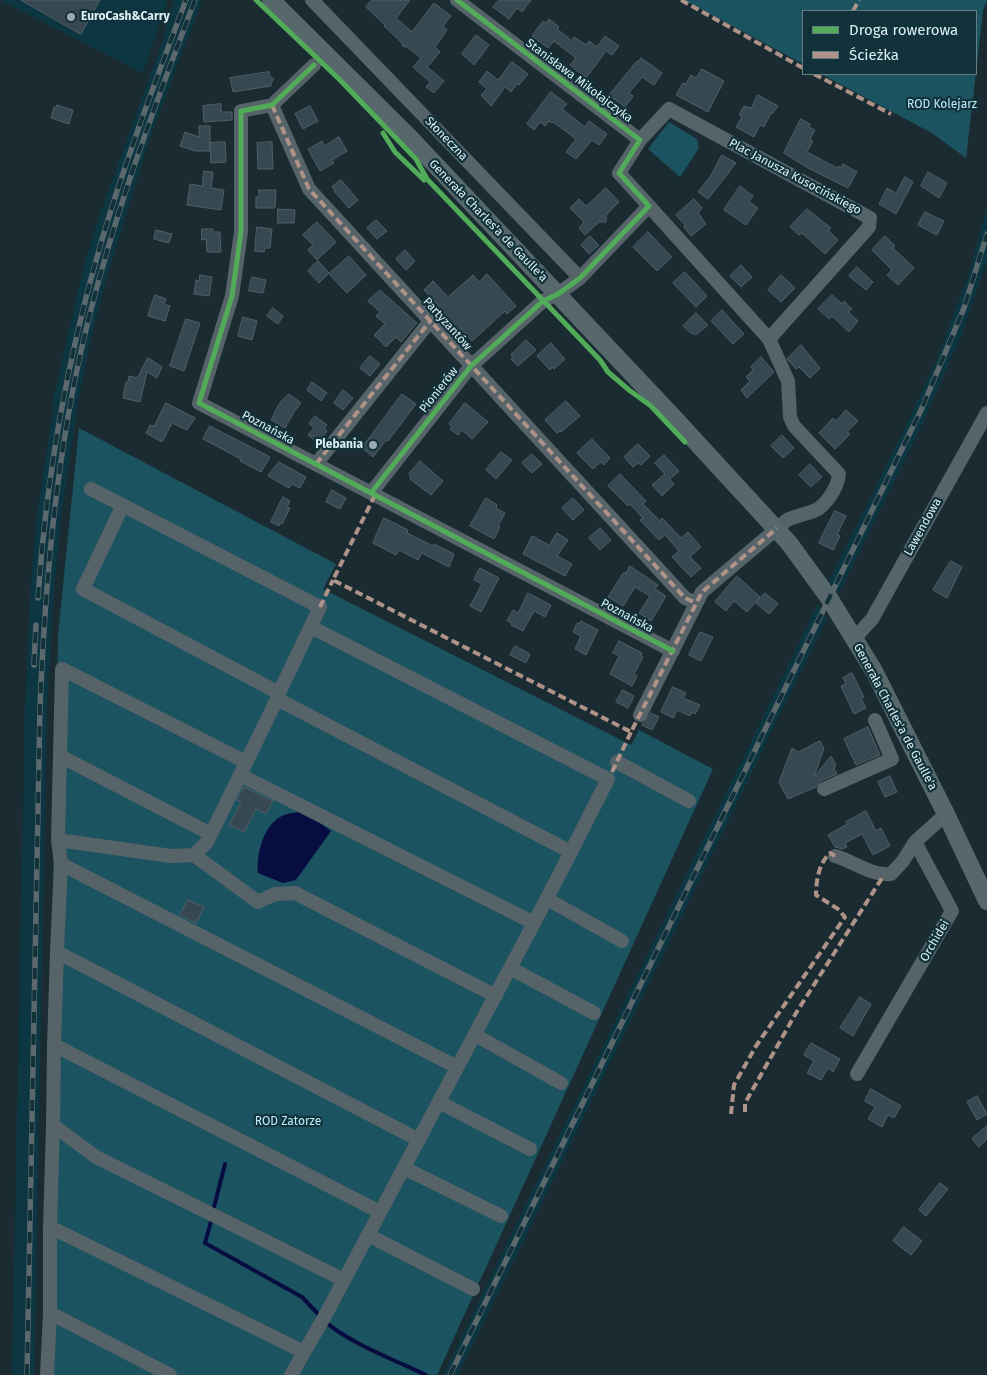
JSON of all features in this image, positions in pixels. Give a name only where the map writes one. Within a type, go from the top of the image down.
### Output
[{"type":"main road","name":"Generała Charles'a de Gaulle'a","points":[[271,0],[411,140],[777,528],[818,582],[874,671],[946,814],[987,901]]},
{"type":"street","name":"Stanisława Mikołajczyka","points":[[457,0],[640,140]]},
{"type":"street","name":"Słoneczna","points":[[321,3],[580,278]]},
{"type":"street","points":[[272,106],[314,65]]},
{"type":"street","name":"Partyzantów","points":[[272,106],[309,190],[431,320],[685,598],[696,603]]},
{"type":"street","name":"Poznańska","points":[[272,106],[241,111],[241,232],[232,296],[199,403],[673,651]]},
{"type":"street","name":"Plac Janusza Kusocińskiego","points":[[640,140],[669,109],[870,218],[870,227],[769,340]]},
{"type":"street","points":[[640,140],[618,173],[769,340],[788,381],[790,417],[794,426],[839,474],[835,488],[822,506],[787,520],[702,592],[640,715]]},
{"type":"street","points":[[558,294],[580,278],[649,206]]},
{"type":"street","name":"Pionierów","points":[[372,493],[471,366],[543,301],[558,294]]},
{"type":"street","points":[[316,464],[431,320]]},
{"type":"street","name":"Lawendowa","points":[[854,639],[872,619],[987,413]]},
{"type":"street","points":[[92,489],[320,607],[207,842],[194,855]]},
{"type":"street","points":[[123,505],[83,589],[278,696],[571,852]]},
{"type":"street","points":[[311,627],[612,771],[689,801]]},
{"type":"street","points":[[47,1375],[50,1313],[54,1044],[61,864],[58,840],[62,669],[243,769],[534,923]]},
{"type":"street","points":[[824,789],[892,759],[875,720]]},
{"type":"street","points":[[60,756],[211,834]]},
{"type":"street","points":[[297,1373],[304,1352],[496,996],[612,771]]},
{"type":"street","points":[[835,856],[884,875],[890,874],[903,861],[915,842],[946,814]]},
{"type":"street","points":[[58,840],[171,856],[194,855],[258,902],[275,894],[295,893],[496,996]]},
{"type":"street","name":"Orchidei","points":[[857,1074],[952,911],[915,842]]},
{"type":"street","points":[[61,864],[457,1067]]},
{"type":"street","points":[[547,899],[622,941]]},
{"type":"street","points":[[57,952],[419,1140]]},
{"type":"street","points":[[510,968],[594,1013]]},
{"type":"street","points":[[474,1035],[561,1083]]},
{"type":"street","points":[[54,1044],[380,1212]]},
{"type":"street","points":[[439,1102],[530,1149]]},
{"type":"street","points":[[53,1125],[96,1157],[344,1280]]},
{"type":"street","points":[[404,1168],[501,1216]]},
{"type":"street","points":[[50,1226],[304,1352]]},
{"type":"street","points":[[368,1235],[473,1289]]},
{"type":"street","points":[[50,1313],[170,1375]]},
{"type":"shaded area","points":[[0,0],[168,0],[143,73]]},
{"type":"shaded area","points":[[174,0],[202,0],[150,138],[108,273],[91,338],[79,396],[61,518],[53,605],[47,708],[34,1375],[12,1375],[25,707],[31,581],[37,514],[54,404],[52,404],[84,265],[97,222],[162,43]]},
{"type":"shaded area","points":[[987,207],[987,260],[961,336],[921,427],[837,597],[829,582],[937,359],[968,276]]},
{"type":"shaded area","points":[[818,604],[827,618],[458,1375],[443,1375]]},
{"type":"shaded area","points":[[303,811],[331,831],[296,880],[283,883],[258,873],[258,858],[262,842],[269,827],[282,816]]},
{"type":"green space","points":[[684,0],[987,0],[983,11],[977,63],[977,10],[802,10],[802,63]]},
{"type":"green space","name":"ROD Kolejarz","points":[[823,75],[976,75],[966,158],[932,133]]},
{"type":"green space","points":[[669,122],[697,139],[699,148],[680,177],[648,149]]},
{"type":"green space","name":"ROD Zatorze","points":[[79,428],[336,564],[323,589],[631,745],[639,730],[713,769],[437,1375],[43,1375],[58,635]]},
{"type":"building","name":"EuroCash&Carry","points":[[21,0],[100,0],[81,34]]},
{"type":"building","points":[[372,0],[410,0],[396,18],[412,32],[434,3],[451,16],[443,26],[447,30],[435,47],[440,52],[427,67],[444,81],[434,93],[426,87],[430,82],[413,67],[421,58],[407,47],[402,46],[402,43],[366,7]]},
{"type":"building","points":[[499,0],[531,0],[522,12],[517,8],[509,19],[493,7]]},
{"type":"building","points":[[549,19],[559,27],[557,29],[572,41],[574,37],[586,45],[589,41],[597,47],[605,36],[619,46],[612,55],[606,51],[586,78],[570,65],[576,58],[554,41],[548,48],[532,36],[543,21],[546,23]]},
{"type":"building","points":[[476,35],[489,45],[474,65],[462,54]]},
{"type":"building","points":[[641,58],[662,73],[654,85],[642,77],[629,93],[633,96],[625,107],[609,95]]},
{"type":"building","points":[[512,62],[528,74],[511,92],[505,87],[491,106],[481,95],[487,89],[479,82],[487,71],[498,80]]},
{"type":"building","points":[[702,69],[724,81],[708,112],[676,95],[683,83],[686,84],[691,75],[696,78]]},
{"type":"building","points":[[269,72],[270,77],[274,79],[271,86],[233,92],[230,78]]},
{"type":"building","points":[[551,92],[567,104],[562,109],[585,127],[589,121],[607,134],[599,145],[592,140],[576,159],[566,152],[576,139],[553,122],[549,121],[545,126],[540,122],[534,130],[527,124]]},
{"type":"building","points":[[758,95],[778,106],[771,113],[764,127],[760,125],[754,137],[736,127],[742,117],[739,115],[744,106],[751,108]]},
{"type":"building","points":[[221,104],[221,112],[232,112],[232,120],[204,122],[203,106]]},
{"type":"building","points":[[57,105],[73,110],[69,124],[51,118],[54,107]]},
{"type":"building","points":[[310,106],[318,121],[303,129],[295,114]]},
{"type":"building","points":[[801,119],[810,124],[809,127],[815,130],[810,139],[813,141],[807,152],[837,168],[838,166],[841,168],[843,164],[857,172],[848,188],[808,168],[784,153]]},
{"type":"building","points":[[199,126],[210,126],[210,151],[195,151],[180,146],[185,132],[199,137]]},
{"type":"building","points":[[339,137],[347,151],[332,160],[334,163],[320,171],[308,149],[322,141],[324,146]]},
{"type":"building","points":[[225,142],[226,162],[211,163],[210,143]]},
{"type":"building","points":[[272,142],[273,169],[258,169],[257,143]]},
{"type":"building","points":[[722,155],[736,163],[708,199],[698,192],[710,177]]},
{"type":"building","points":[[204,171],[213,172],[211,188],[224,190],[221,210],[187,205],[190,184],[202,186]]},
{"type":"building","points":[[928,172],[947,183],[939,198],[921,186]]},
{"type":"building","points":[[905,177],[913,182],[896,214],[879,204],[887,188],[896,193]]},
{"type":"building","points":[[341,180],[358,200],[349,208],[332,187]]},
{"type":"building","points":[[740,186],[753,196],[749,202],[758,208],[746,225],[724,210]]},
{"type":"building","points":[[606,188],[619,202],[606,215],[606,222],[599,222],[585,235],[579,228],[584,222],[570,208],[579,199],[586,206]]},
{"type":"building","points":[[259,190],[276,190],[275,208],[256,208],[256,197],[259,197]]},
{"type":"building","points":[[694,199],[702,208],[698,213],[706,224],[691,236],[684,227],[685,225],[676,215]]},
{"type":"building","points":[[278,209],[295,210],[294,223],[278,223]]},
{"type":"building","points":[[807,209],[831,228],[828,230],[838,240],[825,254],[802,233],[799,235],[790,227]]},
{"type":"building","points":[[925,212],[944,221],[937,235],[918,225]]},
{"type":"building","points":[[376,220],[387,231],[377,239],[367,228]]},
{"type":"building","points":[[317,222],[336,242],[317,260],[308,250],[313,245],[303,235]]},
{"type":"building","points":[[257,227],[272,229],[270,248],[265,248],[264,252],[255,251]]},
{"type":"building","points":[[202,229],[213,229],[213,232],[220,232],[221,252],[207,252],[206,239],[202,240]]},
{"type":"building","points":[[156,230],[172,234],[169,243],[154,239]]},
{"type":"building","points":[[648,232],[672,257],[657,271],[633,247]]},
{"type":"building","points":[[590,236],[599,245],[589,254],[581,245]]},
{"type":"building","points":[[885,236],[895,246],[893,248],[914,268],[898,285],[887,275],[892,270],[872,250]]},
{"type":"building","points":[[405,250],[415,261],[406,270],[396,259]]},
{"type":"building","points":[[349,256],[366,275],[347,293],[329,274]]},
{"type":"building","points":[[318,261],[329,273],[319,283],[308,271]]},
{"type":"building","points":[[741,265],[752,277],[741,287],[730,276]]},
{"type":"building","points":[[857,267],[873,282],[866,290],[849,276]]},
{"type":"building","points":[[685,272],[707,296],[696,307],[673,283]]},
{"type":"building","points":[[487,274],[516,306],[507,314],[505,311],[472,341],[461,329],[456,335],[434,311],[439,306],[424,290],[433,281],[448,297],[473,275],[479,282]]},
{"type":"building","points":[[200,275],[212,277],[209,296],[194,294],[196,280],[199,281]]},
{"type":"building","points":[[781,275],[795,288],[781,302],[768,290]]},
{"type":"building","points":[[252,277],[266,280],[263,293],[249,291]]},
{"type":"building","points":[[380,290],[417,323],[401,342],[396,337],[386,347],[374,335],[385,324],[376,316],[380,312],[368,301]]},
{"type":"building","points":[[155,295],[166,299],[164,304],[170,306],[165,321],[148,316]]},
{"type":"building","points":[[832,295],[842,304],[844,301],[852,309],[848,312],[858,321],[849,332],[832,316],[829,319],[818,309]]},
{"type":"building","points":[[273,308],[283,316],[278,324],[267,316]]},
{"type":"building","points":[[722,310],[744,334],[733,344],[711,321]]},
{"type":"building","points":[[696,313],[708,325],[696,335],[683,326]]},
{"type":"building","points":[[243,317],[257,321],[252,340],[238,336]]},
{"type":"building","points":[[186,319],[200,323],[184,371],[170,366]]},
{"type":"building","points":[[526,340],[536,350],[518,366],[511,359],[513,358],[511,355]]},
{"type":"building","points":[[551,343],[565,359],[554,369],[552,367],[550,370],[537,356]]},
{"type":"building","points":[[801,345],[820,368],[810,378],[799,367],[796,369],[787,359]]},
{"type":"building","points":[[370,356],[380,364],[370,376],[360,368]]},
{"type":"building","points":[[761,357],[774,372],[747,398],[741,390],[750,381],[746,377],[753,370],[751,367]]},
{"type":"building","points":[[148,358],[162,367],[157,378],[147,372],[140,402],[123,398],[129,376],[137,378]]},
{"type":"building","points":[[312,382],[327,393],[321,401],[307,390]]},
{"type":"building","points":[[343,390],[353,398],[343,410],[334,403]]},
{"type":"building","points":[[289,394],[301,403],[285,428],[271,420],[279,404]]},
{"type":"building","points":[[402,394],[416,404],[388,441],[386,440],[373,457],[362,448]]},
{"type":"building","points":[[566,401],[580,416],[561,432],[557,433],[545,420]]},
{"type":"building","points":[[166,403],[195,418],[187,430],[172,423],[162,442],[146,433],[150,425],[154,426]]},
{"type":"building","points":[[465,403],[488,422],[472,439],[462,430],[458,435],[450,429],[452,427],[449,424]]},
{"type":"building","points":[[846,410],[858,421],[847,432],[850,434],[835,449],[819,433],[833,418],[836,421]]},
{"type":"building","points":[[315,416],[327,425],[324,429],[327,431],[318,443],[308,435],[314,428],[309,424]]},
{"type":"building","points":[[210,426],[270,457],[261,472],[203,439]]},
{"type":"building","points":[[782,435],[794,448],[783,458],[771,446]]},
{"type":"building","points":[[592,439],[610,458],[604,465],[601,462],[593,469],[577,453]]},
{"type":"building","points":[[638,444],[650,456],[641,465],[638,463],[633,467],[624,457]]},
{"type":"building","points":[[501,452],[512,460],[496,479],[486,470]]},
{"type":"building","points":[[532,454],[542,464],[532,473],[522,463]]},
{"type":"building","points":[[664,455],[679,471],[670,479],[674,484],[662,496],[652,485],[665,474],[655,463]]},
{"type":"building","points":[[420,461],[443,481],[431,495],[410,479],[409,474]]},
{"type":"building","points":[[279,462],[306,477],[300,488],[292,484],[289,488],[268,476]]},
{"type":"building","points":[[810,464],[822,477],[811,487],[799,475]]},
{"type":"building","points":[[620,474],[646,501],[643,504],[660,521],[662,518],[681,538],[688,532],[701,547],[690,557],[701,568],[691,577],[672,557],[679,551],[665,535],[659,540],[640,520],[643,518],[630,504],[628,506],[608,486]]},
{"type":"building","points":[[332,490],[346,498],[340,509],[326,502]]},
{"type":"building","points":[[283,497],[290,501],[287,507],[290,508],[282,524],[280,523],[279,526],[271,522]]},
{"type":"building","points":[[486,498],[497,505],[496,508],[505,513],[494,539],[470,526]]},
{"type":"building","points":[[573,498],[584,510],[573,520],[562,508]]},
{"type":"building","points":[[835,511],[846,516],[837,535],[840,536],[833,550],[819,543]]},
{"type":"building","points":[[384,518],[408,530],[407,533],[454,554],[449,567],[422,553],[418,560],[399,550],[396,555],[373,543]]},
{"type":"building","points":[[600,528],[611,540],[600,550],[589,538]]},
{"type":"building","points":[[557,533],[568,540],[557,556],[572,564],[565,576],[523,554],[532,536],[549,545]]},
{"type":"building","points":[[951,561],[962,567],[947,598],[933,590]]},
{"type":"building","points":[[630,566],[658,585],[655,589],[666,596],[651,621],[639,613],[650,596],[635,587],[623,606],[608,597]]},
{"type":"building","points":[[480,568],[499,578],[481,612],[470,606],[482,584],[474,580]]},
{"type":"building","points":[[737,576],[760,597],[747,612],[734,601],[726,611],[715,602]]},
{"type":"building","points":[[528,593],[551,605],[545,617],[534,611],[523,631],[507,621],[513,610],[518,613]]},
{"type":"building","points":[[765,593],[778,604],[769,614],[756,603]]},
{"type":"building","points":[[581,621],[598,630],[586,655],[575,649],[581,636],[573,632],[577,623],[579,624]]},
{"type":"building","points":[[700,632],[713,637],[701,661],[689,655]]},
{"type":"building","points":[[619,641],[642,653],[641,656],[643,657],[634,674],[637,676],[632,686],[610,674],[619,656],[613,653]]},
{"type":"building","points":[[515,646],[530,654],[526,663],[510,655]]},
{"type":"building","points":[[852,673],[864,697],[861,698],[866,708],[854,714],[841,686],[846,684],[843,678]]},
{"type":"building","points":[[673,687],[686,693],[683,698],[700,705],[695,714],[692,712],[690,716],[677,710],[673,718],[661,712]]},
{"type":"building","points":[[623,690],[634,696],[628,708],[616,702]]},
{"type":"building","points":[[651,713],[659,717],[652,730],[642,725]]},
{"type":"building","points":[[868,727],[880,755],[856,765],[844,739]]},
{"type":"building","points":[[820,741],[824,748],[814,777],[831,756],[836,765],[834,768],[837,774],[820,781],[816,787],[788,799],[779,782],[792,748],[798,752]]},
{"type":"building","points":[[890,776],[897,792],[885,797],[878,782]]},
{"type":"building","points":[[244,787],[273,801],[266,814],[256,809],[244,832],[229,825],[241,802],[237,800]]},
{"type":"building","points":[[866,811],[876,831],[881,828],[890,846],[873,855],[862,834],[845,843],[847,847],[842,849],[835,847],[828,835]]},
{"type":"building","points":[[188,900],[204,907],[196,923],[180,915]]},
{"type":"building","points":[[860,997],[871,1004],[853,1036],[840,1028]]},
{"type":"building","points":[[811,1043],[840,1059],[833,1072],[828,1068],[821,1080],[807,1073],[814,1061],[804,1055]]},
{"type":"building","points":[[871,1089],[901,1106],[894,1118],[888,1115],[882,1127],[868,1119],[875,1107],[865,1101]]},
{"type":"building","points":[[977,1096],[987,1114],[977,1120],[967,1102]]},
{"type":"building","points":[[987,1126],[987,1139],[979,1147],[972,1139]]},
{"type":"building","points":[[940,1183],[948,1189],[926,1216],[919,1210]]},
{"type":"building","points":[[904,1227],[922,1241],[911,1255],[893,1241]]},
{"type":"waterway","points":[[213,1211],[225,1164]]},
{"type":"waterway","points":[[212,1218],[205,1243],[302,1297],[320,1316]]},
{"type":"waterway","points":[[325,1321],[345,1336],[426,1375]]},
{"type":"railway","points":[[38,598],[52,464],[78,331],[101,243],[120,182],[186,0]]},
{"type":"railway","points":[[27,1375],[40,707],[48,572],[58,483],[64,439],[81,351],[104,262],[162,86],[195,0]]},
{"type":"railway","points":[[450,1375],[922,408],[964,308],[987,234]]},
{"type":"railway","points":[[34,665],[36,625]]},
{"type":"marked path","points":[[681,0],[802,67]]},
{"type":"marked path","points":[[854,10],[859,0]]},
{"type":"marked path","points":[[816,75],[891,114]]},
{"type":"marked path","points":[[272,105],[309,189],[685,598],[696,603]]},
{"type":"marked path","points":[[316,464],[431,320]]},
{"type":"marked path","points":[[375,495],[333,580],[631,732],[702,592],[777,528]]},
{"type":"marked path","points":[[320,607],[333,580]]},
{"type":"marked path","points":[[612,772],[631,732]]},
{"type":"marked path","points":[[731,1114],[734,1085],[756,1046],[845,917],[838,909],[816,895],[818,878],[823,862],[830,853],[835,856]]},
{"type":"marked path","points":[[745,1112],[745,1103],[796,1013],[884,875]]},
{"type":"cycle path","points":[[256,0],[340,80],[416,159],[427,179],[600,360],[608,372],[651,406],[685,442]]},
{"type":"cycle path","points":[[371,493],[471,366],[543,301],[558,294],[580,278],[649,206],[619,173],[640,140],[457,0]]},
{"type":"cycle path","points":[[314,65],[272,105],[241,111],[241,232],[232,296],[199,403],[673,651]]},
{"type":"cycle path","points":[[383,133],[395,152],[424,180]]},
{"type":"place","name":"EuroCash&Carry","points":[[71,17]]},
{"type":"place","name":"Plebania","points":[[373,445]]}]
